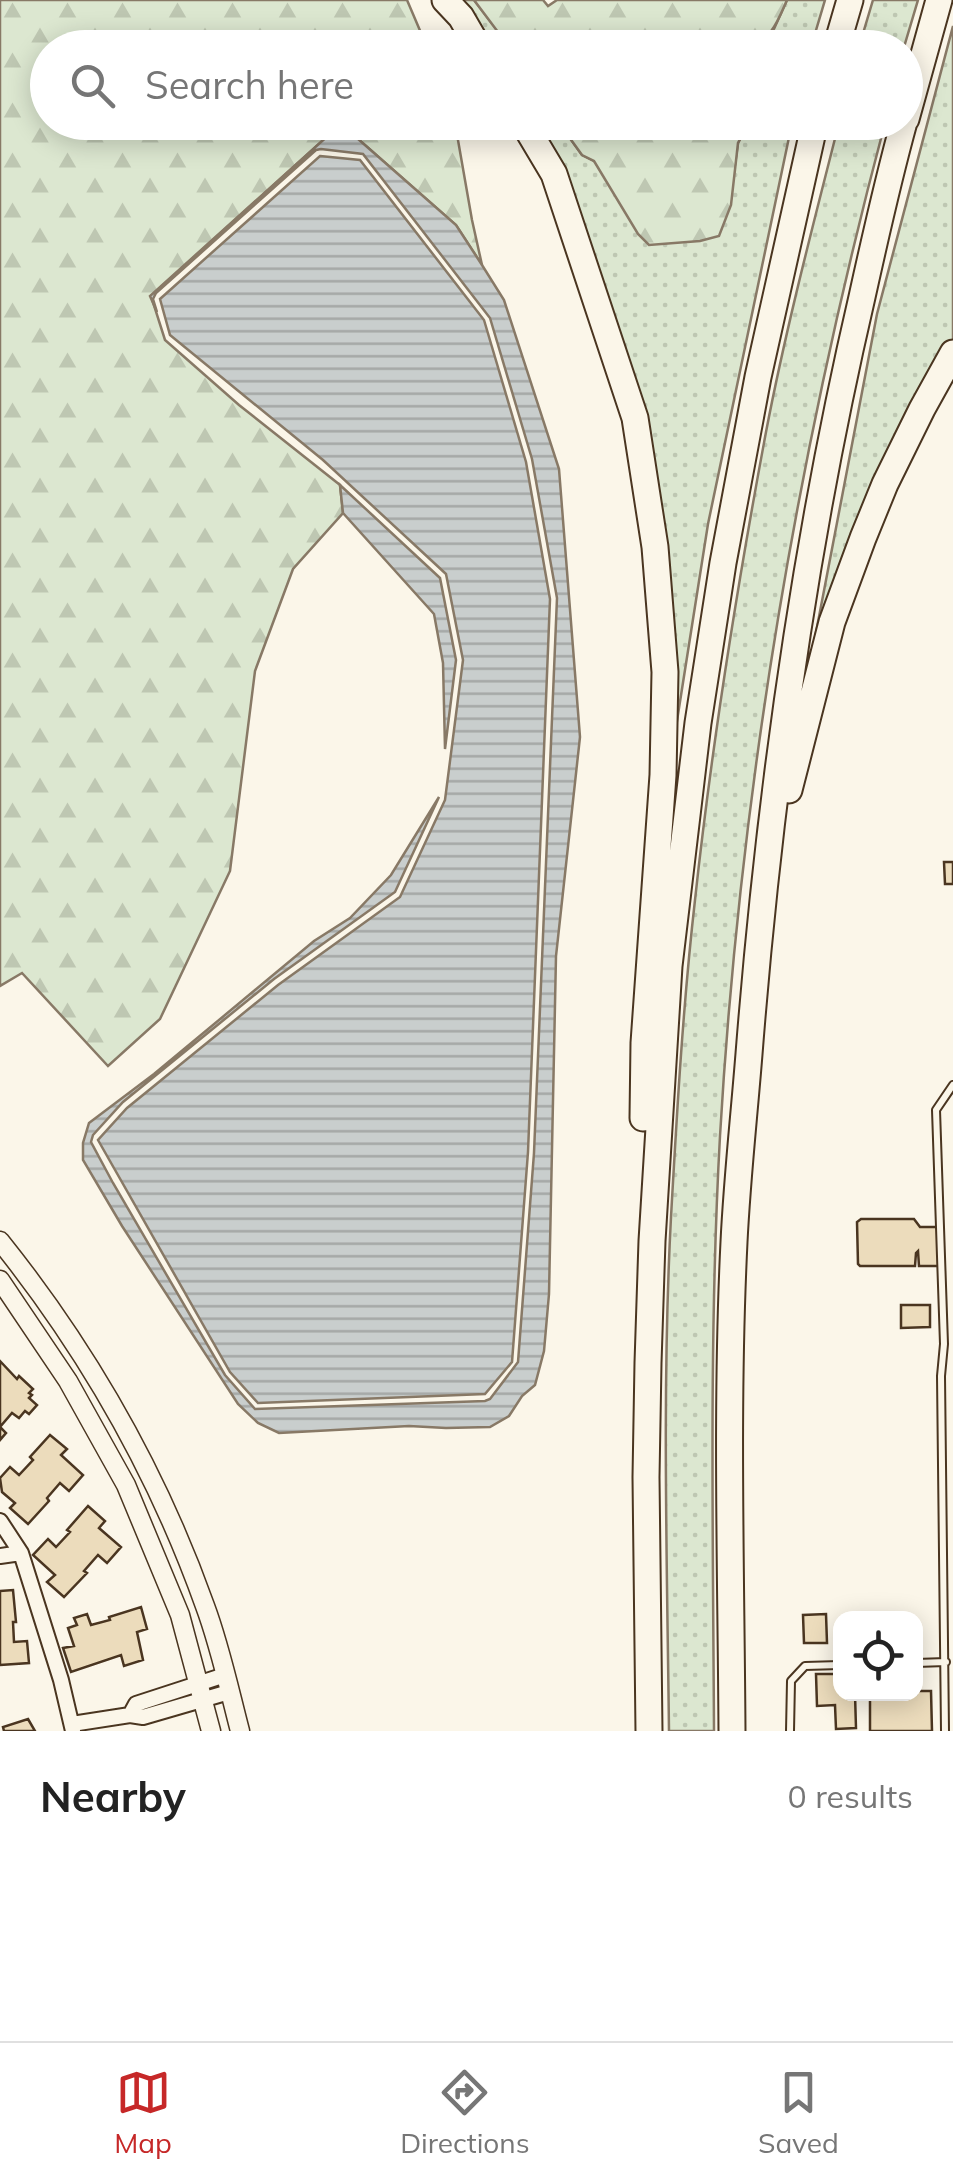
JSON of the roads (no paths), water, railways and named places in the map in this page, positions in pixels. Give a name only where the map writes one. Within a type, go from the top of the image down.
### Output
[{"type":"highway","points":[[445,0],[469,30]]},
{"type":"highway","points":[[841,30],[850,0]]},
{"type":"highway","points":[[923,59],[940,0]]},
{"type":"highway","points":[[534,140],[554,174],[635,418],[655,547],[665,672],[664,775],[644,1043],[643,1140],[652,1241]]},
{"type":"highway","points":[[649,1731],[646,1477],[652,1241],[668,966],[698,723],[723,563],[758,377],[811,140]]},
{"type":"highway","points":[[732,1731],[730,1476],[734,1242],[762,902],[806,574],[838,399],[899,140]]},
{"type":"highway","points":[[762,902],[832,622],[885,484],[953,353]]},
{"type":"street","points":[[0,1241],[42,1294],[112,1402],[170,1516],[206,1608],[240,1731]]},
{"type":"street","points":[[0,1280],[68,1381],[126,1485],[180,1615],[211,1731]]},
{"type":"street","points":[[0,1521],[21,1553],[72,1728],[130,1715],[136,1704],[227,1683]]},
{"type":"street","points":[[0,1556],[21,1553]]},
{"type":"lane","points":[[945,1731],[941,1376],[948,1344],[936,1110],[953,1085]]},
{"type":"lane","points":[[923,1663],[946,1662]]},
{"type":"lane","points":[[790,1731],[791,1681],[804,1666],[833,1666]]}]
